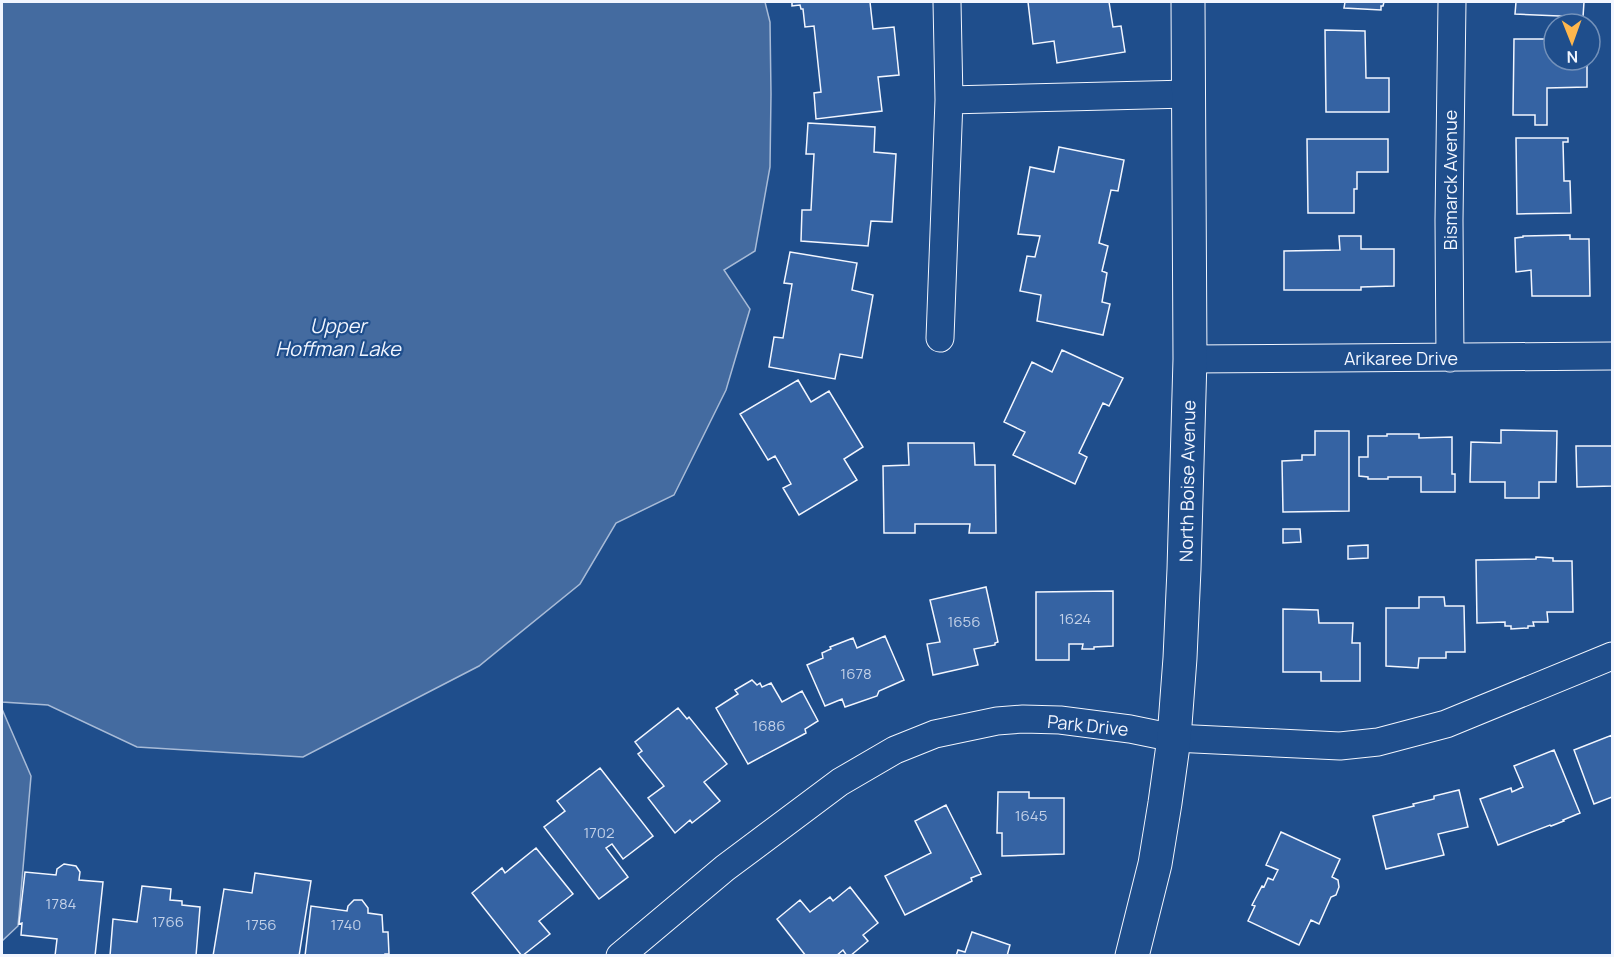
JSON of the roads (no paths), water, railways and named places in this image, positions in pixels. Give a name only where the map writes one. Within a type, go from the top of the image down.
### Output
[{"type":"street","points":[[939,338],[949,99],[947,2]]},
{"type":"street","name":"North Boise Avenue","points":[[1132,956],[1155,864],[1174,738],[1184,580],[1190,359],[1188,2]]},
{"type":"street","name":"Bismarck Avenue","points":[[1450,358],[1452,2]]},
{"type":"street","points":[[949,99],[1188,94]]},
{"type":"street","name":"Arikaree Drive","points":[[1190,359],[1612,356]]},
{"type":"street","name":"Park Drive","points":[[620,956],[725,868],[840,782],[895,750],[935,734],[997,721],[1023,719],[1070,721],[1174,738],[1340,746],[1378,742],[1446,724],[1612,656]]},
{"type":"water","name":"Upper Hoffman Lake","points":[[2,2],[765,2],[770,22],[770,167],[755,251],[724,270],[750,309],[726,390],[674,495],[616,523],[580,584],[479,666],[303,757],[137,747],[48,705],[2,702]]},
{"type":"water","points":[[2,709],[31,776],[18,926],[2,941]]}]
